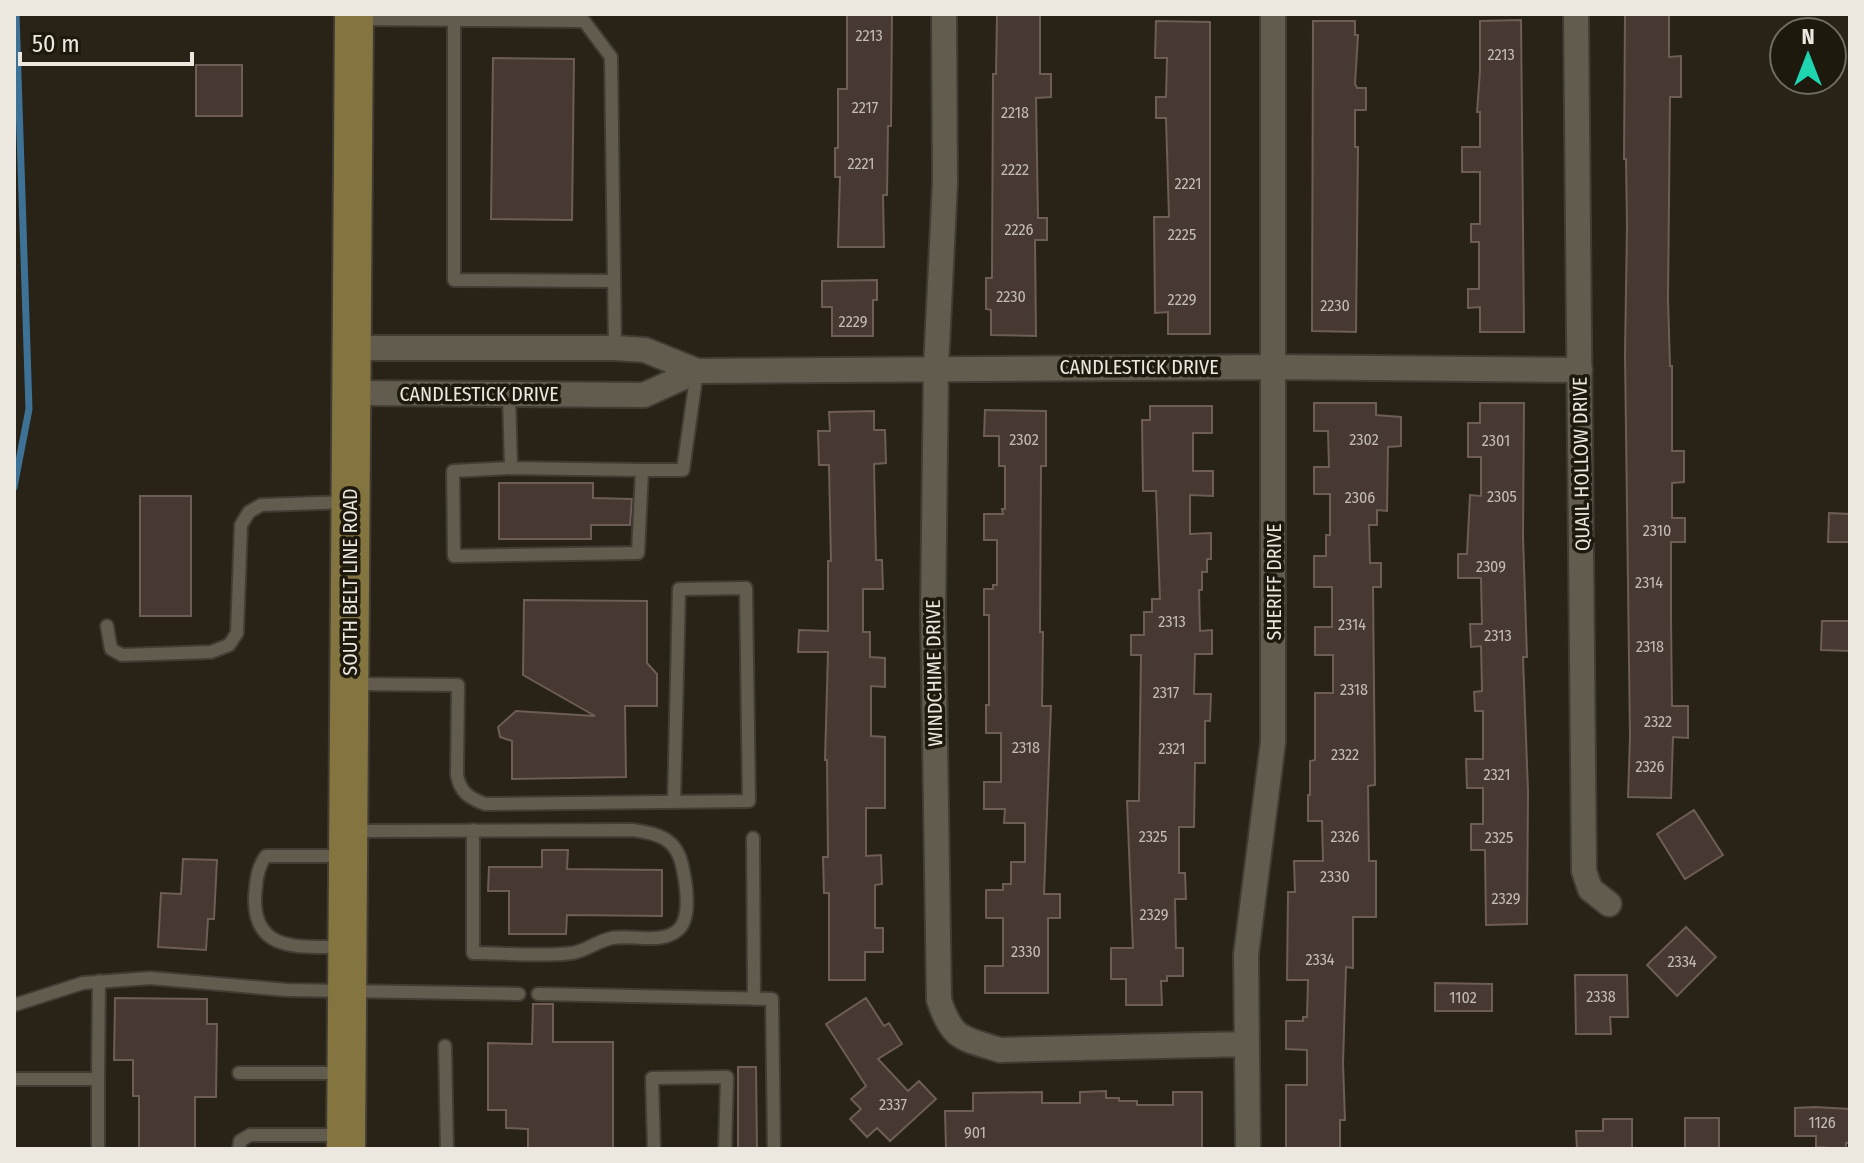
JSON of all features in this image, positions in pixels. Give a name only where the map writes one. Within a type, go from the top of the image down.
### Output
[{"type":"main road","name":"SOUTH BELT LINE ROAD","points":[[346,1142],[354,17]]},
{"type":"street","name":"WINDCHIME DRIVE","points":[[944,14],[945,183],[936,367],[933,614],[939,1000],[947,1024],[964,1039],[1000,1050],[1246,1044]]},
{"type":"street","name":"SHERIFF DRIVE","points":[[1248,1149],[1246,955],[1273,742],[1273,14]]},
{"type":"street","name":"QUAIL HOLLOW DRIVE","points":[[1576,14],[1584,871],[1590,889],[1609,904]]},
{"type":"street","name":"CANDLESTICK DRIVE","points":[[352,348],[645,350],[697,371],[936,367],[1580,370]]},
{"type":"street","name":"CANDLESTICK DRIVE","points":[[352,393],[644,395],[697,371]]},
{"type":"lane","points":[[354,17],[584,21],[611,57],[615,348]]},
{"type":"lane","points":[[454,20],[454,280],[614,281]]},
{"type":"lane","points":[[642,470],[638,553],[454,556],[453,471],[511,468],[683,470],[697,371]]},
{"type":"lane","points":[[509,393],[511,468]]},
{"type":"lane","points":[[107,626],[111,649],[122,655],[193,654],[222,650],[237,633],[241,525],[249,512],[261,505],[351,502]]},
{"type":"lane","points":[[350,684],[458,685],[457,775],[460,789],[472,799],[485,804],[674,802],[749,801],[746,588],[679,589],[674,802]]},
{"type":"lane","points":[[348,947],[282,945],[263,931],[255,902],[258,873],[266,856],[348,843],[473,830],[652,832],[675,846],[680,857],[686,917],[680,929],[666,937],[613,937],[572,953],[473,953],[473,830]]},
{"type":"lane","points":[[753,838],[754,999]]},
{"type":"lane","points":[[14,1005],[83,983],[150,978],[287,990],[519,994]]},
{"type":"lane","points":[[98,1149],[99,981]]},
{"type":"lane","points":[[538,994],[772,999],[774,1149]]},
{"type":"lane","points":[[445,1046],[447,1149]]},
{"type":"lane","points":[[239,1073],[347,1073]]},
{"type":"lane","points":[[654,1149],[652,1078],[727,1077],[725,1149]]},
{"type":"lane","points":[[14,1079],[98,1079]]},
{"type":"lane","points":[[239,1149],[240,1141],[250,1135],[346,1142]]},
{"type":"building","points":[[847,14],[892,14],[891,126],[888,126],[887,195],[883,195],[884,247],[838,247],[840,177],[835,177],[835,148],[838,148],[838,89],[847,89]]},
{"type":"building","points":[[997,14],[1040,14],[1040,74],[1051,74],[1051,97],[1036,98],[1038,218],[1047,218],[1047,240],[1035,240],[1036,336],[991,335],[991,310],[986,309],[986,278],[992,278],[993,74],[996,74]]},
{"type":"building","points":[[1625,14],[1669,14],[1669,57],[1681,56],[1681,97],[1670,97],[1668,299],[1672,451],[1684,451],[1684,482],[1672,483],[1672,518],[1685,518],[1685,542],[1671,542],[1671,619],[1672,706],[1688,706],[1688,738],[1673,737],[1671,798],[1628,797]]},
{"type":"building","points":[[1521,20],[1524,332],[1480,332],[1480,307],[1468,308],[1468,289],[1479,289],[1479,242],[1471,242],[1471,224],[1480,224],[1480,172],[1462,172],[1462,147],[1480,147],[1480,112],[1477,112],[1480,21]]},
{"type":"building","points":[[1156,21],[1210,22],[1210,334],[1168,334],[1168,312],[1155,313],[1154,217],[1169,217],[1166,118],[1156,118],[1156,97],[1166,97],[1167,58],[1155,58]]},
{"type":"building","points":[[1313,21],[1355,21],[1355,35],[1358,35],[1355,84],[1357,88],[1366,88],[1366,110],[1355,110],[1355,147],[1358,147],[1356,332],[1312,331]]},
{"type":"building","points":[[493,58],[574,59],[572,220],[491,219]]},
{"type":"building","points":[[196,65],[242,65],[242,116],[196,116]]},
{"type":"building","points":[[877,280],[877,300],[873,300],[873,336],[832,336],[832,307],[822,307],[822,281]]},
{"type":"building","points":[[1314,403],[1376,403],[1376,415],[1401,417],[1401,446],[1388,447],[1387,511],[1377,510],[1377,525],[1369,525],[1370,563],[1381,563],[1381,587],[1373,587],[1375,785],[1368,786],[1369,861],[1376,861],[1376,917],[1353,917],[1353,968],[1346,967],[1345,1120],[1340,1120],[1340,1149],[1286,1149],[1286,1085],[1307,1085],[1307,1050],[1286,1049],[1286,1021],[1303,1021],[1303,1017],[1307,1017],[1308,980],[1287,980],[1288,892],[1295,892],[1294,861],[1323,861],[1322,821],[1308,821],[1310,761],[1315,760],[1315,693],[1333,693],[1333,655],[1315,655],[1315,627],[1332,627],[1332,587],[1314,587],[1314,556],[1326,556],[1326,535],[1330,535],[1330,494],[1314,494],[1314,467],[1329,467],[1328,431],[1314,431]]},
{"type":"building","points":[[1480,403],[1524,403],[1523,536],[1527,657],[1523,657],[1528,791],[1527,924],[1486,925],[1485,850],[1471,850],[1471,824],[1483,824],[1483,788],[1467,788],[1466,759],[1483,759],[1483,711],[1475,711],[1474,692],[1482,691],[1481,646],[1471,647],[1470,624],[1482,624],[1481,578],[1458,578],[1458,554],[1467,554],[1470,495],[1481,496],[1481,457],[1468,457],[1468,423],[1480,423]]},
{"type":"building","points":[[1150,406],[1212,406],[1212,433],[1193,433],[1193,471],[1213,471],[1213,496],[1190,495],[1190,534],[1211,533],[1211,559],[1207,559],[1207,572],[1202,572],[1202,590],[1199,590],[1200,631],[1212,630],[1212,654],[1195,654],[1194,694],[1211,694],[1210,721],[1205,721],[1205,763],[1195,763],[1194,827],[1179,827],[1179,873],[1185,873],[1186,899],[1175,899],[1176,948],[1183,948],[1183,976],[1167,976],[1167,981],[1161,981],[1162,1005],[1126,1005],[1126,979],[1111,979],[1111,948],[1133,948],[1127,801],[1139,801],[1141,655],[1131,655],[1131,635],[1144,635],[1144,612],[1152,612],[1152,599],[1160,599],[1156,491],[1143,491],[1142,420],[1150,420]]},
{"type":"building","points":[[985,410],[1046,411],[1046,466],[1041,466],[1040,632],[1043,632],[1042,706],[1051,706],[1044,894],[1060,894],[1060,918],[1048,918],[1048,993],[985,993],[985,966],[1003,966],[1003,918],[986,918],[986,890],[1003,890],[1003,884],[1011,884],[1011,862],[1025,862],[1025,823],[1004,823],[1005,809],[984,809],[984,782],[1001,782],[1001,733],[986,733],[989,615],[984,615],[984,589],[993,589],[993,585],[997,585],[997,540],[984,540],[984,514],[1003,514],[1002,509],[1005,509],[1005,466],[999,466],[999,436],[984,436]]},
{"type":"building","points":[[874,411],[874,430],[885,430],[886,463],[874,464],[876,560],[882,560],[883,589],[863,589],[863,632],[870,632],[870,657],[885,658],[885,687],[871,686],[871,736],[885,737],[885,808],[866,808],[866,856],[881,855],[882,884],[875,885],[875,928],[883,928],[883,952],[865,952],[865,980],[829,980],[829,893],[824,893],[823,857],[828,857],[825,760],[828,652],[798,652],[799,630],[828,631],[828,561],[831,561],[829,465],[819,465],[818,431],[830,431],[829,412]]},
{"type":"building","points":[[499,483],[593,483],[593,498],[632,499],[630,525],[591,525],[591,539],[499,539]]},
{"type":"building","points":[[140,496],[191,496],[191,616],[140,616]]},
{"type":"building","points":[[1829,513],[1850,514],[1850,542],[1828,542]]},
{"type":"building","points":[[524,600],[647,601],[647,663],[657,674],[657,706],[625,706],[626,777],[512,779],[512,741],[500,737],[498,727],[516,711],[595,716],[523,675]]},
{"type":"building","points":[[1822,621],[1850,621],[1850,651],[1821,650]]},
{"type":"building","points":[[1694,810],[1723,855],[1685,879],[1657,834]]},
{"type":"building","points":[[542,850],[568,850],[567,869],[662,870],[662,916],[567,915],[566,934],[509,934],[509,891],[488,891],[489,867],[542,867]]},
{"type":"building","points":[[183,859],[217,860],[214,919],[208,919],[206,950],[158,947],[161,893],[181,894]]},
{"type":"building","points":[[1686,927],[1716,957],[1677,996],[1647,965]]},
{"type":"building","points":[[1575,975],[1627,975],[1628,1017],[1610,1017],[1611,1034],[1576,1034]]},
{"type":"building","points":[[1435,983],[1492,984],[1492,1011],[1435,1011]]},
{"type":"building","points":[[115,998],[207,999],[207,1024],[217,1024],[216,1097],[195,1097],[195,1149],[139,1149],[139,1096],[133,1096],[133,1060],[114,1060]]},
{"type":"building","points":[[866,998],[884,1026],[889,1023],[902,1044],[878,1059],[908,1091],[919,1081],[936,1099],[890,1141],[877,1128],[867,1137],[850,1119],[861,1109],[851,1099],[866,1086],[826,1024]]},
{"type":"building","points":[[533,1004],[553,1004],[553,1042],[613,1042],[613,1149],[528,1149],[528,1129],[506,1128],[506,1110],[488,1110],[488,1043],[532,1044]]},
{"type":"building","points":[[738,1067],[756,1067],[757,1149],[738,1149]]},
{"type":"building","points":[[1106,1091],[1106,1098],[1137,1101],[1137,1105],[1173,1105],[1173,1092],[1202,1092],[1202,1149],[946,1149],[945,1111],[973,1111],[973,1093],[1042,1092],[1042,1103],[1080,1103],[1080,1092]]},
{"type":"building","points":[[1795,1108],[1850,1109],[1850,1143],[1846,1143],[1846,1149],[1816,1147],[1816,1136],[1795,1136]]},
{"type":"building","points":[[1685,1118],[1719,1118],[1719,1149],[1685,1149]]},
{"type":"building","points":[[1603,1119],[1632,1119],[1632,1149],[1577,1149],[1576,1131],[1603,1131]]},
{"type":"waterway","points":[[14,487],[29,409],[16,14]]}]
